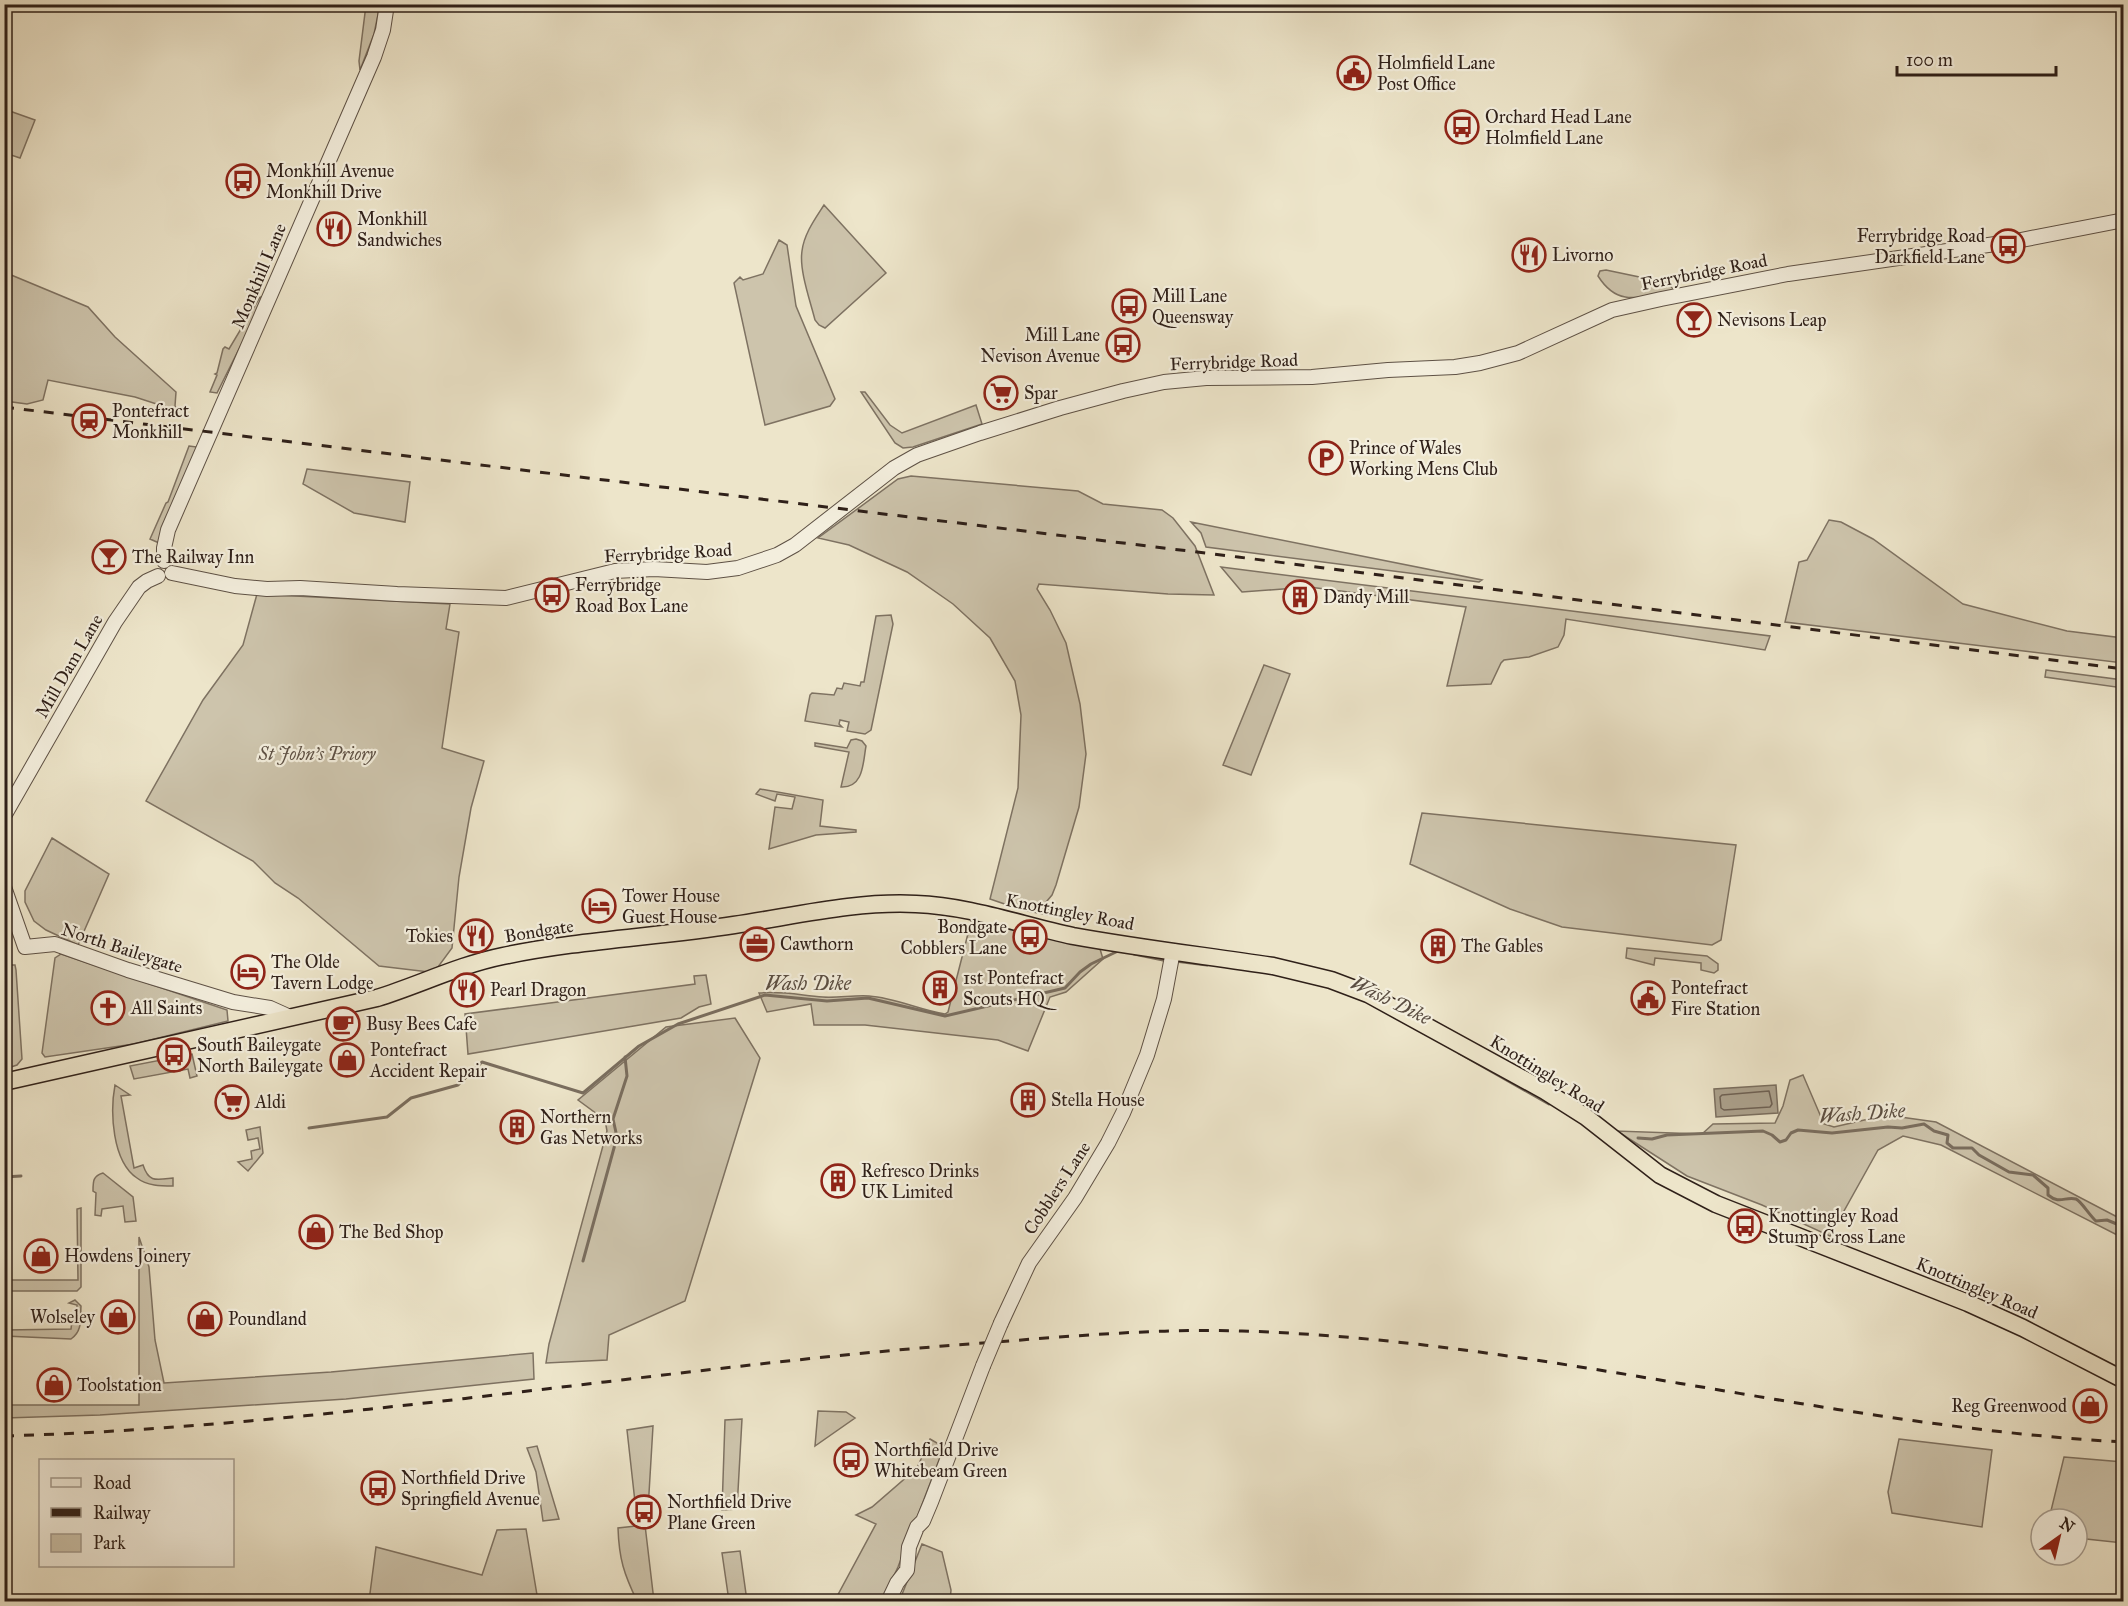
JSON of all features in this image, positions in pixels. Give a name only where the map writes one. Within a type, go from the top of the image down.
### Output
[{"type":"highway","name":"Bondgate","points":[[4,1082],[387,995],[489,959],[545,948],[725,926],[868,904],[917,904],[987,915]]},
{"type":"highway","name":"Knottingley Road","points":[[987,915],[1172,958],[1295,970],[1351,986],[1545,1090],[1586,1117],[1645,1166],[1681,1187],[1716,1204],[1968,1303],[2023,1328],[2124,1380]]},
{"type":"street","name":"Monkhill Lane","points":[[158,576],[157,566],[168,567],[165,546],[168,530],[374,57],[383,30],[387,4]]},
{"type":"street","name":"Ferrybridge Road","points":[[168,567],[235,586],[492,599],[526,595],[615,571],[654,569],[707,572],[738,568],[777,555],[795,545],[894,468],[917,455],[1060,408],[1164,382],[1206,378],[1312,377],[1455,367],[1480,363],[1518,353],[1612,310],[1637,304],[1788,274],[2016,241],[2124,220]]},
{"type":"street","name":"Mill Dam Lane","points":[[4,816],[115,622],[139,587],[158,576]]},
{"type":"street","name":"North Baileygate","points":[[4,887],[25,947],[56,944],[128,970],[233,1002],[270,1008],[290,1017]]},
{"type":"street","name":"Cobblers Lane","points":[[888,1602],[897,1583],[907,1570],[909,1547],[917,1527],[923,1521],[983,1366],[1029,1263],[1075,1198],[1123,1113],[1147,1055],[1164,999],[1172,958]]},
{"type":"street","points":[[233,1002],[241,1007],[247,1017],[248,1025]]},
{"type":"green space","points":[[366,5],[380,5],[374,34],[360,70],[359,61]]},
{"type":"green space","points":[[4,109],[35,120],[20,158],[5,153]]},
{"type":"green space","points":[[824,205],[886,273],[825,328],[815,320],[801,259],[807,233]]},
{"type":"green space","points":[[779,240],[787,245],[796,306],[835,399],[830,406],[765,425],[734,283],[740,277],[743,280],[763,274]]},
{"type":"green space","points":[[1606,270],[1668,283],[1674,290],[1641,297],[1623,297],[1614,293],[1598,276],[1600,271]]},
{"type":"green space","points":[[4,272],[88,307],[115,337],[176,392],[175,406],[178,411],[135,397],[48,380],[43,400],[27,404],[5,401]]},
{"type":"green space","points":[[260,297],[264,299],[217,393],[210,392],[223,349],[225,347],[229,349]]},
{"type":"green space","points":[[861,392],[865,392],[890,425],[902,433],[976,405],[982,424],[913,447],[903,448],[895,443]]},
{"type":"green space","points":[[189,446],[197,447],[159,543],[150,539],[168,502]]},
{"type":"green space","points":[[307,469],[410,482],[405,522],[354,513],[303,484]]},
{"type":"green space","points":[[911,476],[1078,491],[1103,504],[1162,510],[1173,518],[1195,546],[1214,595],[1168,594],[1039,584],[1037,589],[1066,643],[1080,704],[1086,754],[1079,807],[1056,885],[1052,895],[1041,908],[1063,913],[1065,918],[1022,910],[990,899],[1018,788],[1021,715],[1015,681],[990,638],[953,604],[907,572],[849,545],[818,538],[898,479]]},
{"type":"green space","points":[[1829,520],[1841,522],[1873,539],[1963,604],[2067,631],[2123,638],[2123,663],[1785,622],[1799,562],[1807,560]]},
{"type":"green space","points":[[1191,522],[1482,580],[1479,582],[1206,547],[1201,533]]},
{"type":"green space","points":[[1221,567],[1770,636],[1765,650],[1566,619],[1564,635],[1558,647],[1529,657],[1504,660],[1491,684],[1447,686],[1466,607],[1309,587],[1242,592]]},
{"type":"green space","name":"St John's Priory","points":[[257,594],[450,604],[446,629],[459,632],[442,748],[484,761],[471,808],[459,877],[452,948],[438,967],[429,972],[379,966],[298,898],[275,883],[253,861],[146,801],[203,700],[243,645]]},
{"type":"green space","points":[[891,615],[893,624],[871,730],[865,734],[847,731],[849,722],[840,720],[839,724],[842,727],[805,721],[812,693],[834,695],[837,688],[842,689],[844,683],[860,686],[861,682],[864,682],[876,616]]},
{"type":"green space","points":[[1264,665],[1290,674],[1251,775],[1223,765]]},
{"type":"green space","points":[[2046,670],[2123,680],[2123,688],[2045,677]]},
{"type":"green space","points":[[851,740],[862,741],[866,746],[861,773],[854,783],[841,787],[849,752],[815,746],[815,743],[847,748]]},
{"type":"green space","points":[[760,789],[823,800],[820,826],[856,830],[856,832],[816,835],[769,849],[775,807],[792,809],[795,797],[777,794],[775,801],[756,794]]},
{"type":"green space","points":[[1422,813],[1736,845],[1721,940],[1712,945],[1562,927],[1510,909],[1410,864]]},
{"type":"green space","points":[[52,838],[109,874],[78,945],[46,930],[34,921],[25,902],[25,891]]},
{"type":"green space","points":[[972,918],[1100,949],[1103,959],[1066,992],[1050,997],[1028,1051],[998,1040],[865,1025],[814,1025],[811,1004],[767,1012],[759,993],[829,997],[869,996],[945,1014],[948,1012]]},
{"type":"green space","points":[[1627,948],[1707,956],[1718,964],[1718,970],[1714,973],[1701,970],[1701,963],[1655,958],[1654,965],[1626,958]]},
{"type":"green space","points":[[61,954],[227,1010],[228,1021],[134,1044],[45,1057],[42,1053],[55,958]]},
{"type":"green space","points":[[5,965],[15,965],[16,970],[22,1059],[17,1065],[5,1069]]},
{"type":"green space","points":[[706,975],[711,1004],[699,1007],[681,1018],[468,1054],[465,1014],[695,984],[694,976]]},
{"type":"green space","points":[[735,1018],[760,1058],[685,1301],[609,1335],[607,1360],[546,1363],[549,1344],[607,1131],[605,1120],[578,1100],[666,1027]]},
{"type":"green space","points":[[192,1054],[197,1076],[190,1078],[188,1069],[134,1079],[130,1066]]},
{"type":"green space","points":[[1803,1075],[1824,1124],[1834,1127],[1886,1115],[1936,1122],[2123,1220],[2123,1238],[1941,1145],[1903,1136],[1878,1150],[1830,1236],[1762,1205],[1687,1176],[1617,1131],[1702,1134],[1713,1124],[1775,1123],[1783,1106],[1790,1080]]},
{"type":"green space","points":[[115,1085],[130,1095],[121,1096],[134,1168],[143,1165],[148,1175],[154,1179],[173,1178],[173,1186],[154,1185],[141,1181],[122,1160],[113,1122]]},
{"type":"green space","points":[[260,1127],[263,1153],[248,1171],[238,1162],[252,1159],[251,1151],[260,1149],[258,1138],[248,1140],[246,1130]]},
{"type":"green space","points":[[103,1173],[133,1197],[136,1221],[125,1222],[123,1206],[102,1209],[101,1216],[95,1215],[94,1182],[95,1177]]},
{"type":"green space","points":[[81,1208],[81,1287],[77,1291],[5,1291],[5,1280],[78,1280],[77,1209]]},
{"type":"green space","points":[[139,1237],[149,1267],[155,1340],[164,1383],[331,1372],[533,1353],[534,1379],[346,1399],[100,1415],[5,1418],[5,1405],[139,1405]]},
{"type":"green space","points":[[75,1300],[81,1306],[80,1324],[75,1336],[71,1339],[5,1336],[5,1330],[71,1329],[72,1321],[77,1321],[77,1305],[69,1303]]},
{"type":"green space","points":[[818,1411],[846,1412],[855,1418],[815,1446]]},
{"type":"green space","points":[[742,1419],[737,1509],[722,1510],[725,1420]]},
{"type":"green space","points":[[653,1426],[648,1510],[636,1511],[627,1430]]},
{"type":"green space","points":[[930,1439],[944,1447],[898,1567],[882,1601],[834,1602],[876,1524],[856,1515],[872,1507],[917,1468]]},
{"type":"green space","points":[[1899,1439],[1992,1450],[1982,1527],[1892,1513],[1888,1492]]},
{"type":"green space","points":[[537,1446],[559,1519],[543,1521],[536,1472],[527,1448]]},
{"type":"green space","points":[[2064,1457],[2123,1462],[2123,1543],[2089,1539],[2089,1507],[2052,1507]]},
{"type":"green space","points":[[645,1525],[654,1601],[637,1601],[621,1558],[618,1528]]},
{"type":"green space","points":[[526,1529],[538,1601],[369,1601],[376,1547],[482,1575],[497,1530]]},
{"type":"green space","points":[[922,1544],[942,1552],[951,1590],[950,1601],[899,1602]]},
{"type":"green space","points":[[740,1551],[747,1601],[729,1601],[722,1553]]},
{"type":"water","points":[[1776,1085],[1778,1113],[1716,1117],[1714,1089]]},
{"type":"waterway","name":"Wash Dike","points":[[309,1128],[387,1117],[411,1098],[458,1085],[482,1062],[583,1093],[639,1046],[678,1024],[765,995],[827,1001],[868,998],[945,1016],[1065,988],[1091,964],[1118,951]]},
{"type":"waterway","name":"Wash Dike","points":[[1134,954],[1168,961]]},
{"type":"waterway","name":"Wash Dike","points":[[1175,961],[1207,965]]},
{"type":"waterway","name":"Wash Dike","points":[[1459,1053],[1549,1104]]},
{"type":"waterway","points":[[583,1261],[617,1137],[613,1119],[627,1076],[625,1057]]},
{"type":"waterway","name":"Wash Dike","points":[[1638,1138],[1763,1131],[1780,1142],[1798,1130],[1832,1133],[1888,1127],[1902,1128],[1924,1124],[1934,1131],[1948,1135],[1947,1143],[1953,1148],[1972,1148],[1979,1155],[2009,1172],[2033,1175],[2048,1188],[2048,1195],[2052,1198],[2076,1199],[2096,1221],[2107,1220],[2124,1227]]},
{"type":"waterway","points":[[4,1177],[21,1176]]},
{"type":"railway","points":[[4,407],[1238,557],[2124,669]]},
{"type":"railway","points":[[4,1436],[122,1431],[240,1422],[943,1346],[1092,1335],[1205,1330],[1353,1338],[1463,1350],[1903,1419],[2013,1433],[2124,1442]]},
{"type":"place","name":"Holmfield Lane Post Office","points":[[1354,73]]},
{"type":"place","name":"Orchard Head Lane Holmfield Lane","points":[[1462,127]]},
{"type":"place","name":"Monkhill Avenue Monkhill Drive","points":[[243,181]]},
{"type":"place","name":"Monkhill Sandwiches","points":[[334,229]]},
{"type":"place","name":"Ferrybridge Road Darkfield Lane","points":[[2008,246]]},
{"type":"place","name":"Livorno","points":[[1529,255]]},
{"type":"place","name":"Mill Lane Queensway","points":[[1129,306]]},
{"type":"place","name":"Nevisons Leap","points":[[1694,320]]},
{"type":"place","name":"Mill Lane Nevison Avenue","points":[[1123,345]]},
{"type":"place","name":"Spar","points":[[1001,393]]},
{"type":"place","name":"Pontefract Monkhill","points":[[89,421]]},
{"type":"place","name":"Prince of Wales Working Mens Club","points":[[1326,458]]},
{"type":"place","name":"The Railway Inn","points":[[109,557]]},
{"type":"place","name":"Ferrybridge Road Box Lane","points":[[552,595]]},
{"type":"place","name":"Dandy Mill","points":[[1300,597]]},
{"type":"place","name":"Tower House Guest House","points":[[599,906]]},
{"type":"place","name":"Tokies","points":[[476,936]]},
{"type":"place","name":"Bondgate Cobblers Lane","points":[[1030,937]]},
{"type":"place","name":"Cawthorn","points":[[757,944]]},
{"type":"place","name":"The Gables","points":[[1438,946]]},
{"type":"place","name":"The Olde Tavern Lodge","points":[[248,972]]},
{"type":"place","name":"1st Pontefract Scouts HQ","points":[[940,988]]},
{"type":"place","name":"Pearl Dragon","points":[[467,990]]},
{"type":"place","name":"Pontefract Fire Station","points":[[1648,998]]},
{"type":"place","name":"All Saints","points":[[108,1008]]},
{"type":"place","name":"Busy Bees Cafe","points":[[343,1024]]},
{"type":"place","name":"South Baileygate North Baileygate","points":[[174,1055]]},
{"type":"place","name":"Pontefract Accident Repair","points":[[347,1060]]},
{"type":"place","name":"Stella House","points":[[1028,1100]]},
{"type":"place","name":"Aldi","points":[[232,1102]]},
{"type":"place","name":"Northern Gas Networks","points":[[517,1127]]},
{"type":"place","name":"Refresco Drinks UK Limited","points":[[838,1181]]},
{"type":"place","name":"Knottingley Road Stump Cross Lane","points":[[1745,1226]]},
{"type":"place","name":"The Bed Shop","points":[[316,1232]]},
{"type":"place","name":"Howdens Joinery","points":[[41,1256]]},
{"type":"place","name":"Wolseley","points":[[118,1317]]},
{"type":"place","name":"Poundland","points":[[205,1319]]},
{"type":"place","name":"Toolstation","points":[[54,1385]]},
{"type":"place","name":"Reg Greenwood","points":[[2090,1406]]},
{"type":"place","name":"Northfield Drive Whitebeam Green","points":[[851,1460]]},
{"type":"place","name":"Northfield Drive Springfield Avenue","points":[[378,1488]]},
{"type":"place","name":"Northfield Drive Plane Green","points":[[644,1512]]}]
